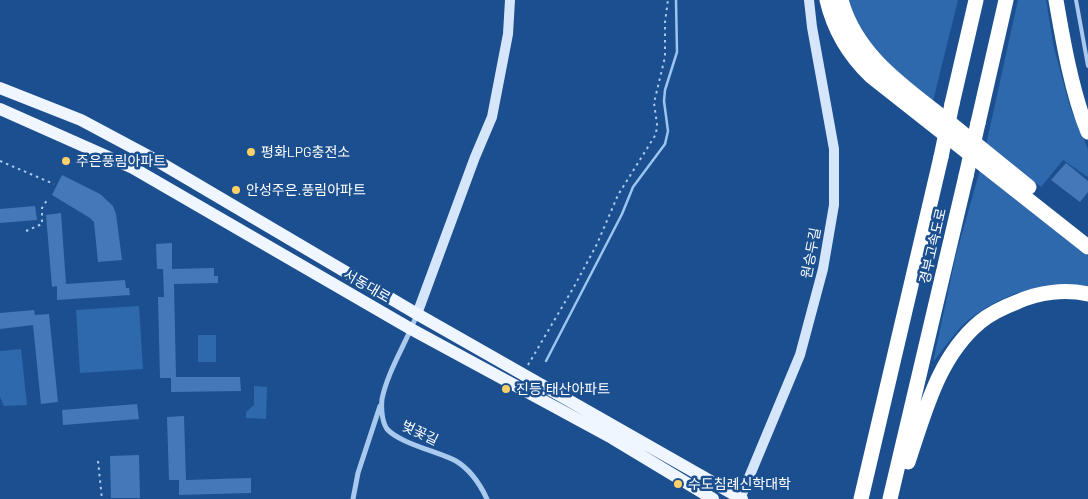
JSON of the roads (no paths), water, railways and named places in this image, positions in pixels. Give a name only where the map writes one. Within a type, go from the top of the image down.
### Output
[{"type":"highway","points":[[827,0],[830,14],[843,42],[858,63],[1088,247]]},
{"type":"highway","points":[[841,0],[852,29],[878,64],[1088,235]]},
{"type":"highway","points":[[965,46],[970,0]]},
{"type":"highway","name":"경부고속도로","points":[[861,499],[976,0]]},
{"type":"highway","name":"경부고속도로","points":[[890,499],[1006,0]]},
{"type":"highway","points":[[1056,0],[1061,30],[1082,116],[1088,132]]},
{"type":"highway","points":[[895,499],[940,374],[958,344],[981,321],[999,310],[1024,299],[1046,293],[1076,292],[1088,294]]},
{"type":"main road","name":"서동대로","points":[[0,88],[81,120],[154,158],[417,314],[741,499]]},
{"type":"main road","name":"서동대로","points":[[0,109],[133,168],[411,329],[612,438],[713,499]]},
{"type":"street","points":[[417,314],[475,157],[492,117],[508,34],[510,0]]},
{"type":"street","name":"원승두길","points":[[741,499],[800,355],[823,269],[834,205],[834,149],[812,27],[809,0]]},
{"type":"street","name":"벚꽃길","points":[[417,314],[382,400],[382,415],[387,428],[398,436],[457,462],[477,480],[487,499]]},
{"type":"street","points":[[353,499],[358,473],[382,400]]},
{"type":"lane","points":[[1076,0],[1088,66]]},
{"type":"waterway","points":[[546,361],[622,214],[633,187],[665,144],[668,131],[664,101],[665,90],[677,52],[676,0]]},
{"type":"place","name":"평화LPG충전소","points":[[251,152]]},
{"type":"place","name":"주은풍림아파트","points":[[66,161]]},
{"type":"place","name":"안성주은.풍림아파트","points":[[236,190]]},
{"type":"place","name":"진등.태산아파트","points":[[506,389]]},
{"type":"place","name":"수도침례신학대학","points":[[678,484]]}]
